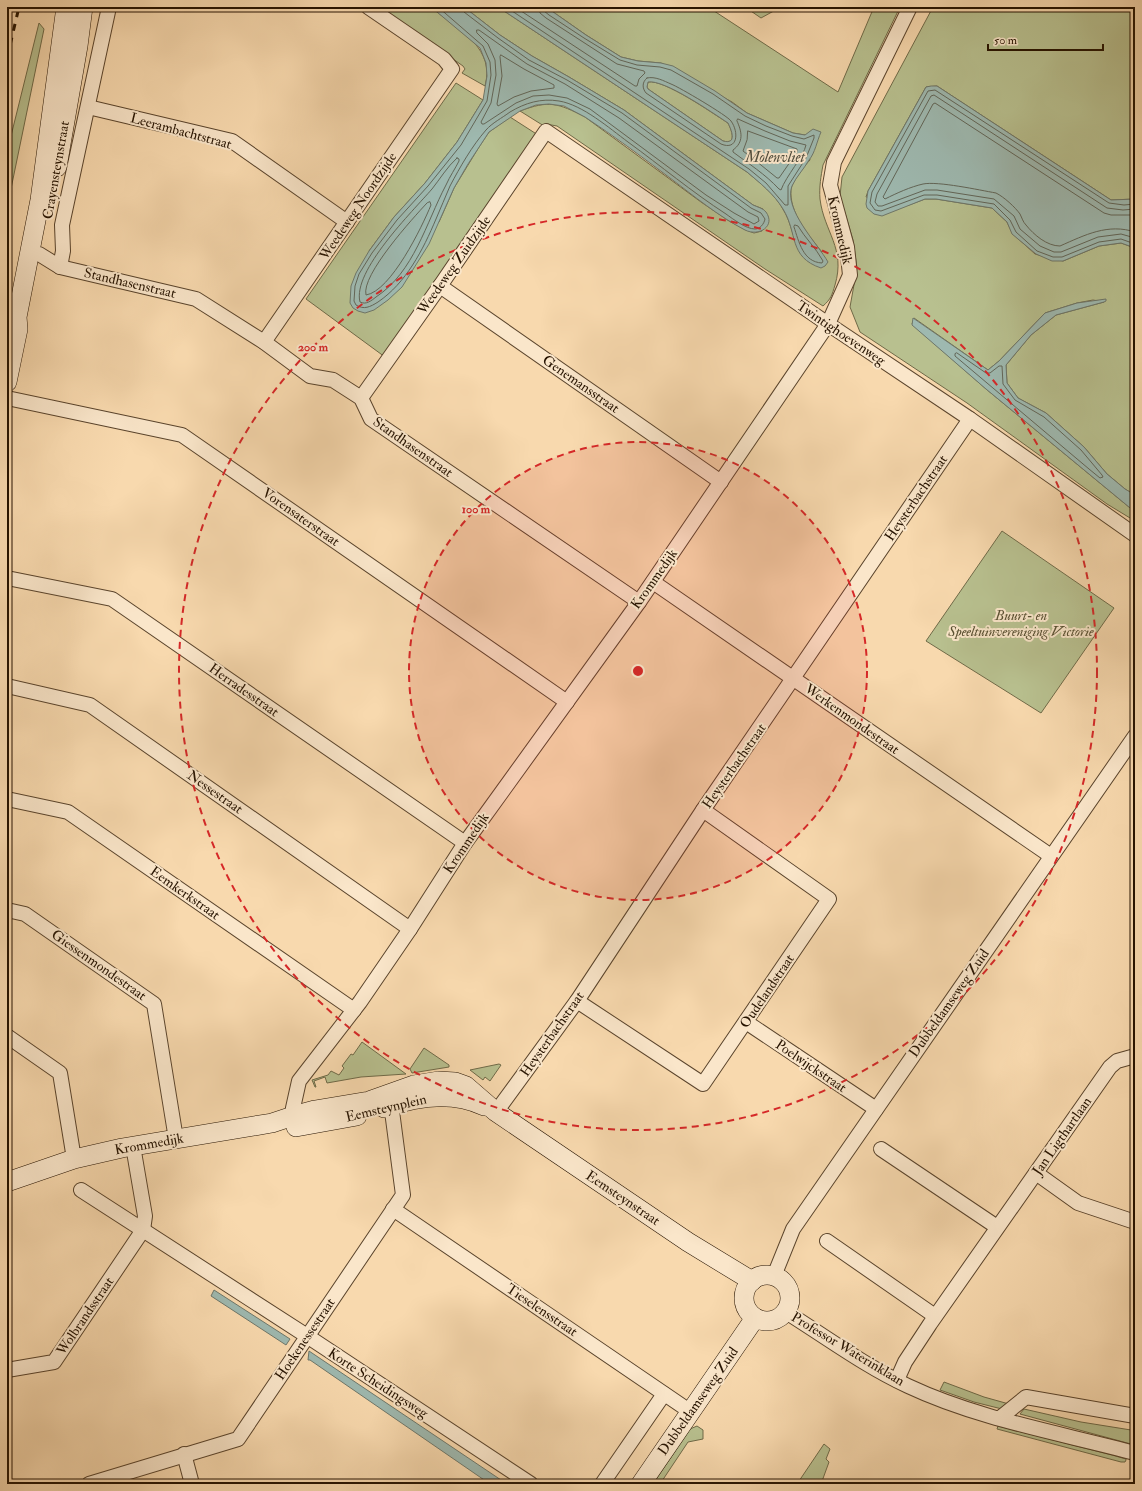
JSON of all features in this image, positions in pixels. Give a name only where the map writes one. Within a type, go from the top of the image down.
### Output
[{"type":"street","name":"Crayensteynstraat","points":[[7,382],[18,329],[17,317],[35,253],[40,200],[66,7]]},
{"type":"street","name":"Crayensteynstraat","points":[[35,253],[45,233],[78,46],[83,7]]},
{"type":"street","name":"Crayensteynstraat","points":[[60,267],[63,251],[62,225],[109,7]]},
{"type":"street","name":"Weedeweg Noordzijde","points":[[264,342],[452,69],[444,59],[368,7]]},
{"type":"street","name":"Krommedijk","points":[[7,1182],[74,1159],[133,1146],[272,1123],[293,1121],[299,1081],[354,1010],[410,929],[464,843],[639,602],[828,324],[850,275],[847,247],[830,185],[834,162],[910,7]]},
{"type":"street","name":"Leerambachtstraat","points":[[88,107],[232,141],[347,222]]},
{"type":"street","name":"Twintighoevenweg","points":[[546,131],[828,324],[970,419],[1135,536]]},
{"type":"street","name":"Weedeweg Zuidzijde","points":[[361,398],[546,131]]},
{"type":"street","name":"Standhasenstraat","points":[[35,253],[60,267],[196,299],[264,342],[310,376],[333,380],[361,398],[371,419],[639,602]]},
{"type":"street","name":"Genemansstraat","points":[[440,286],[721,482]]},
{"type":"street","name":"Vorensaterstraat","points":[[7,398],[182,435],[567,702]]},
{"type":"street","name":"Heysterbachstraat","points":[[496,1112],[577,1001],[703,810],[794,679],[970,419]]},
{"type":"street","name":"Herradesstraat","points":[[7,578],[112,599],[464,843]]},
{"type":"street","name":"Werkenmondestraat","points":[[653,582],[1051,856]]},
{"type":"street","name":"Nessestraat","points":[[7,686],[90,705],[410,929]]},
{"type":"street","name":"Dubbeldamseweg Zuid","points":[[774,1276],[793,1229],[1051,856],[1134,741]]},
{"type":"street","name":"Eemkerkstraat","points":[[7,799],[68,812],[354,1010]]},
{"type":"street","name":"Oudelandstraat","points":[[577,1001],[703,1084],[829,899],[703,810]]},
{"type":"street","name":"Giessenmondestraat","points":[[7,910],[25,914],[154,1004],[176,1139]]},
{"type":"street","name":"Poelwijckstraat","points":[[746,1022],[876,1109]]},
{"type":"street","points":[[7,1036],[60,1073],[74,1159]]},
{"type":"street","name":"Jan Ligthartlaan","points":[[897,1380],[905,1362],[935,1316],[1110,1066],[1117,1061],[1135,1056]]},
{"type":"street","name":"Eemsteynplein","points":[[293,1121],[322,1108],[369,1101],[438,1096],[449,1096],[478,1103],[496,1112]]},
{"type":"street","name":"Hoekenessestraat","points":[[89,1484],[184,1454],[238,1439],[403,1195],[390,1100]]},
{"type":"street","name":"Eemsteynstraat","points":[[496,1112],[688,1242],[752,1281]]},
{"type":"street","points":[[133,1146],[145,1216],[143,1230]]},
{"type":"street","points":[[881,1149],[997,1227]]},
{"type":"street","points":[[1036,1172],[1078,1203],[1135,1222]]},
{"type":"street","name":"Korte Scheidingsweg","points":[[81,1190],[307,1336],[531,1484]]},
{"type":"street","name":"Tieselensstraat","points":[[393,1209],[690,1412]]},
{"type":"street","name":"Wolbrandsstraat","points":[[7,1370],[54,1362],[143,1230]]},
{"type":"street","points":[[827,1241],[935,1316]]},
{"type":"street","points":[[762,1275],[774,1276],[783,1282],[789,1291],[790,1302],[786,1312],[780,1318],[764,1322],[755,1318],[748,1311],[744,1301],[745,1290],[752,1281],[762,1275]]},
{"type":"street","name":"Professor Waterinklaan","points":[[786,1312],[856,1357],[897,1380],[961,1407],[1135,1453]]},
{"type":"street","name":"Dubbeldamseweg Zuid","points":[[641,1484],[755,1318]]},
{"type":"street","points":[[602,1484],[664,1394]]},
{"type":"street","points":[[1000,1418],[1026,1397],[1135,1416]]},
{"type":"street","points":[[184,1454],[192,1484]]},
{"type":"green space","points":[[379,7],[431,7],[466,34],[481,52],[487,73],[485,86],[462,73],[465,69],[463,66]]},
{"type":"green space","points":[[464,7],[498,7],[747,172],[781,205],[788,219],[797,247],[822,252],[800,223],[791,198],[791,189],[794,182],[810,160],[805,135],[793,133],[747,113],[732,102],[661,63],[638,61],[621,57],[546,7],[708,7],[838,92],[874,7],[900,7],[823,165],[820,199],[822,211],[833,240],[838,261],[838,272],[835,285],[828,301],[823,306],[765,269],[557,126],[546,124],[544,126],[520,111],[546,104],[560,106],[576,112],[729,221],[754,233],[762,231],[763,209],[753,205],[624,110],[532,56],[500,35]]},
{"type":"green space","points":[[745,7],[781,7],[761,18]]},
{"type":"green space","points":[[933,7],[1135,7],[1135,199],[1111,200],[937,86],[926,87],[866,197],[909,205],[925,199],[936,199],[992,208],[1007,222],[1013,234],[1035,254],[1063,261],[1099,246],[1121,243],[1135,248],[1135,495],[1107,474],[1084,447],[1046,413],[1018,398],[1007,383],[1006,365],[1031,335],[1056,315],[1104,302],[1093,300],[1077,303],[1045,313],[999,361],[988,370],[914,318],[912,324],[986,389],[1135,512],[1135,521],[1107,504],[967,403],[860,332],[850,307],[857,268],[853,240],[840,196],[842,177]]},
{"type":"green space","points":[[39,23],[44,29],[7,208],[7,152]]},
{"type":"green space","points":[[648,82],[655,82],[676,91],[728,123],[731,129],[731,141],[723,141],[648,89]]},
{"type":"green space","points":[[456,83],[483,100],[457,142],[425,183],[394,217],[369,251],[439,222],[454,188],[489,132],[510,117],[538,135],[385,357],[306,299]]},
{"type":"green space","name":"Buurt- en Speeltuinvereniging Victorie","points":[[1002,531],[1114,608],[1041,713],[926,641]]},
{"type":"green space","points":[[362,1042],[406,1074],[361,1077],[327,1083],[325,1077],[314,1081],[315,1087],[312,1080],[328,1075],[331,1071],[339,1075],[344,1068],[342,1066],[351,1054],[353,1055]]},
{"type":"green space","points":[[424,1048],[449,1065],[449,1067],[412,1073],[410,1069]]},
{"type":"green space","points":[[499,1064],[501,1065],[490,1081],[485,1077],[483,1080],[470,1070]]},
{"type":"green space","points":[[944,1382],[984,1397],[1009,1404],[1006,1410],[974,1402],[940,1390]]},
{"type":"green space","points":[[1024,1409],[1081,1422],[1131,1430],[1134,1434],[1131,1444],[1020,1414]]},
{"type":"green space","points":[[697,1426],[703,1430],[703,1439],[688,1442],[660,1484],[653,1484],[690,1429]]},
{"type":"green space","points":[[998,1426],[1112,1455],[1126,1460],[1125,1462],[1121,1462],[997,1429]]},
{"type":"green space","points":[[824,1444],[830,1449],[826,1459],[829,1462],[821,1484],[797,1484]]},
{"type":"water","points":[[431,7],[464,7],[500,35],[532,56],[624,110],[753,205],[765,211],[769,217],[767,226],[756,232],[745,230],[716,212],[585,117],[564,106],[549,104],[536,105],[520,111],[489,132],[454,188],[429,244],[402,287],[374,310],[365,313],[353,308],[350,303],[351,286],[356,273],[369,251],[394,217],[425,183],[457,142],[483,100],[487,76],[486,63],[480,48]]},
{"type":"water","name":"Molenvliet","points":[[498,7],[546,7],[621,57],[673,66],[715,91],[747,113],[793,133],[805,135],[813,129],[821,132],[813,154],[792,186],[791,195],[792,205],[803,226],[828,262],[825,266],[821,268],[803,258],[798,251],[788,218],[783,209],[771,194],[747,172]],"holes":[[[648,82],[655,82],[676,91],[728,123],[731,129],[731,141],[723,141],[648,89]]]},
{"type":"water","points":[[937,86],[1111,200],[1135,199],[1135,248],[1121,243],[1099,246],[1063,261],[1052,261],[1036,254],[1012,234],[1007,222],[992,208],[936,199],[925,199],[882,216],[874,214],[867,208],[866,204],[868,191],[926,87]]},
{"type":"water","points":[[1106,299],[1104,302],[1056,315],[1031,335],[1006,365],[1007,383],[1018,398],[1046,413],[1084,447],[1107,474],[1135,495],[1135,512],[986,389],[912,325],[913,318],[988,370],[999,361],[1045,313],[1077,303]]},
{"type":"water","points":[[214,1290],[290,1339],[286,1345],[211,1296]]},
{"type":"water","points":[[309,1351],[507,1484],[490,1484],[308,1360]]},
{"type":"railway","points":[[7,20],[10,7]]},
{"type":"railway","points":[[7,58],[19,7]]}]
